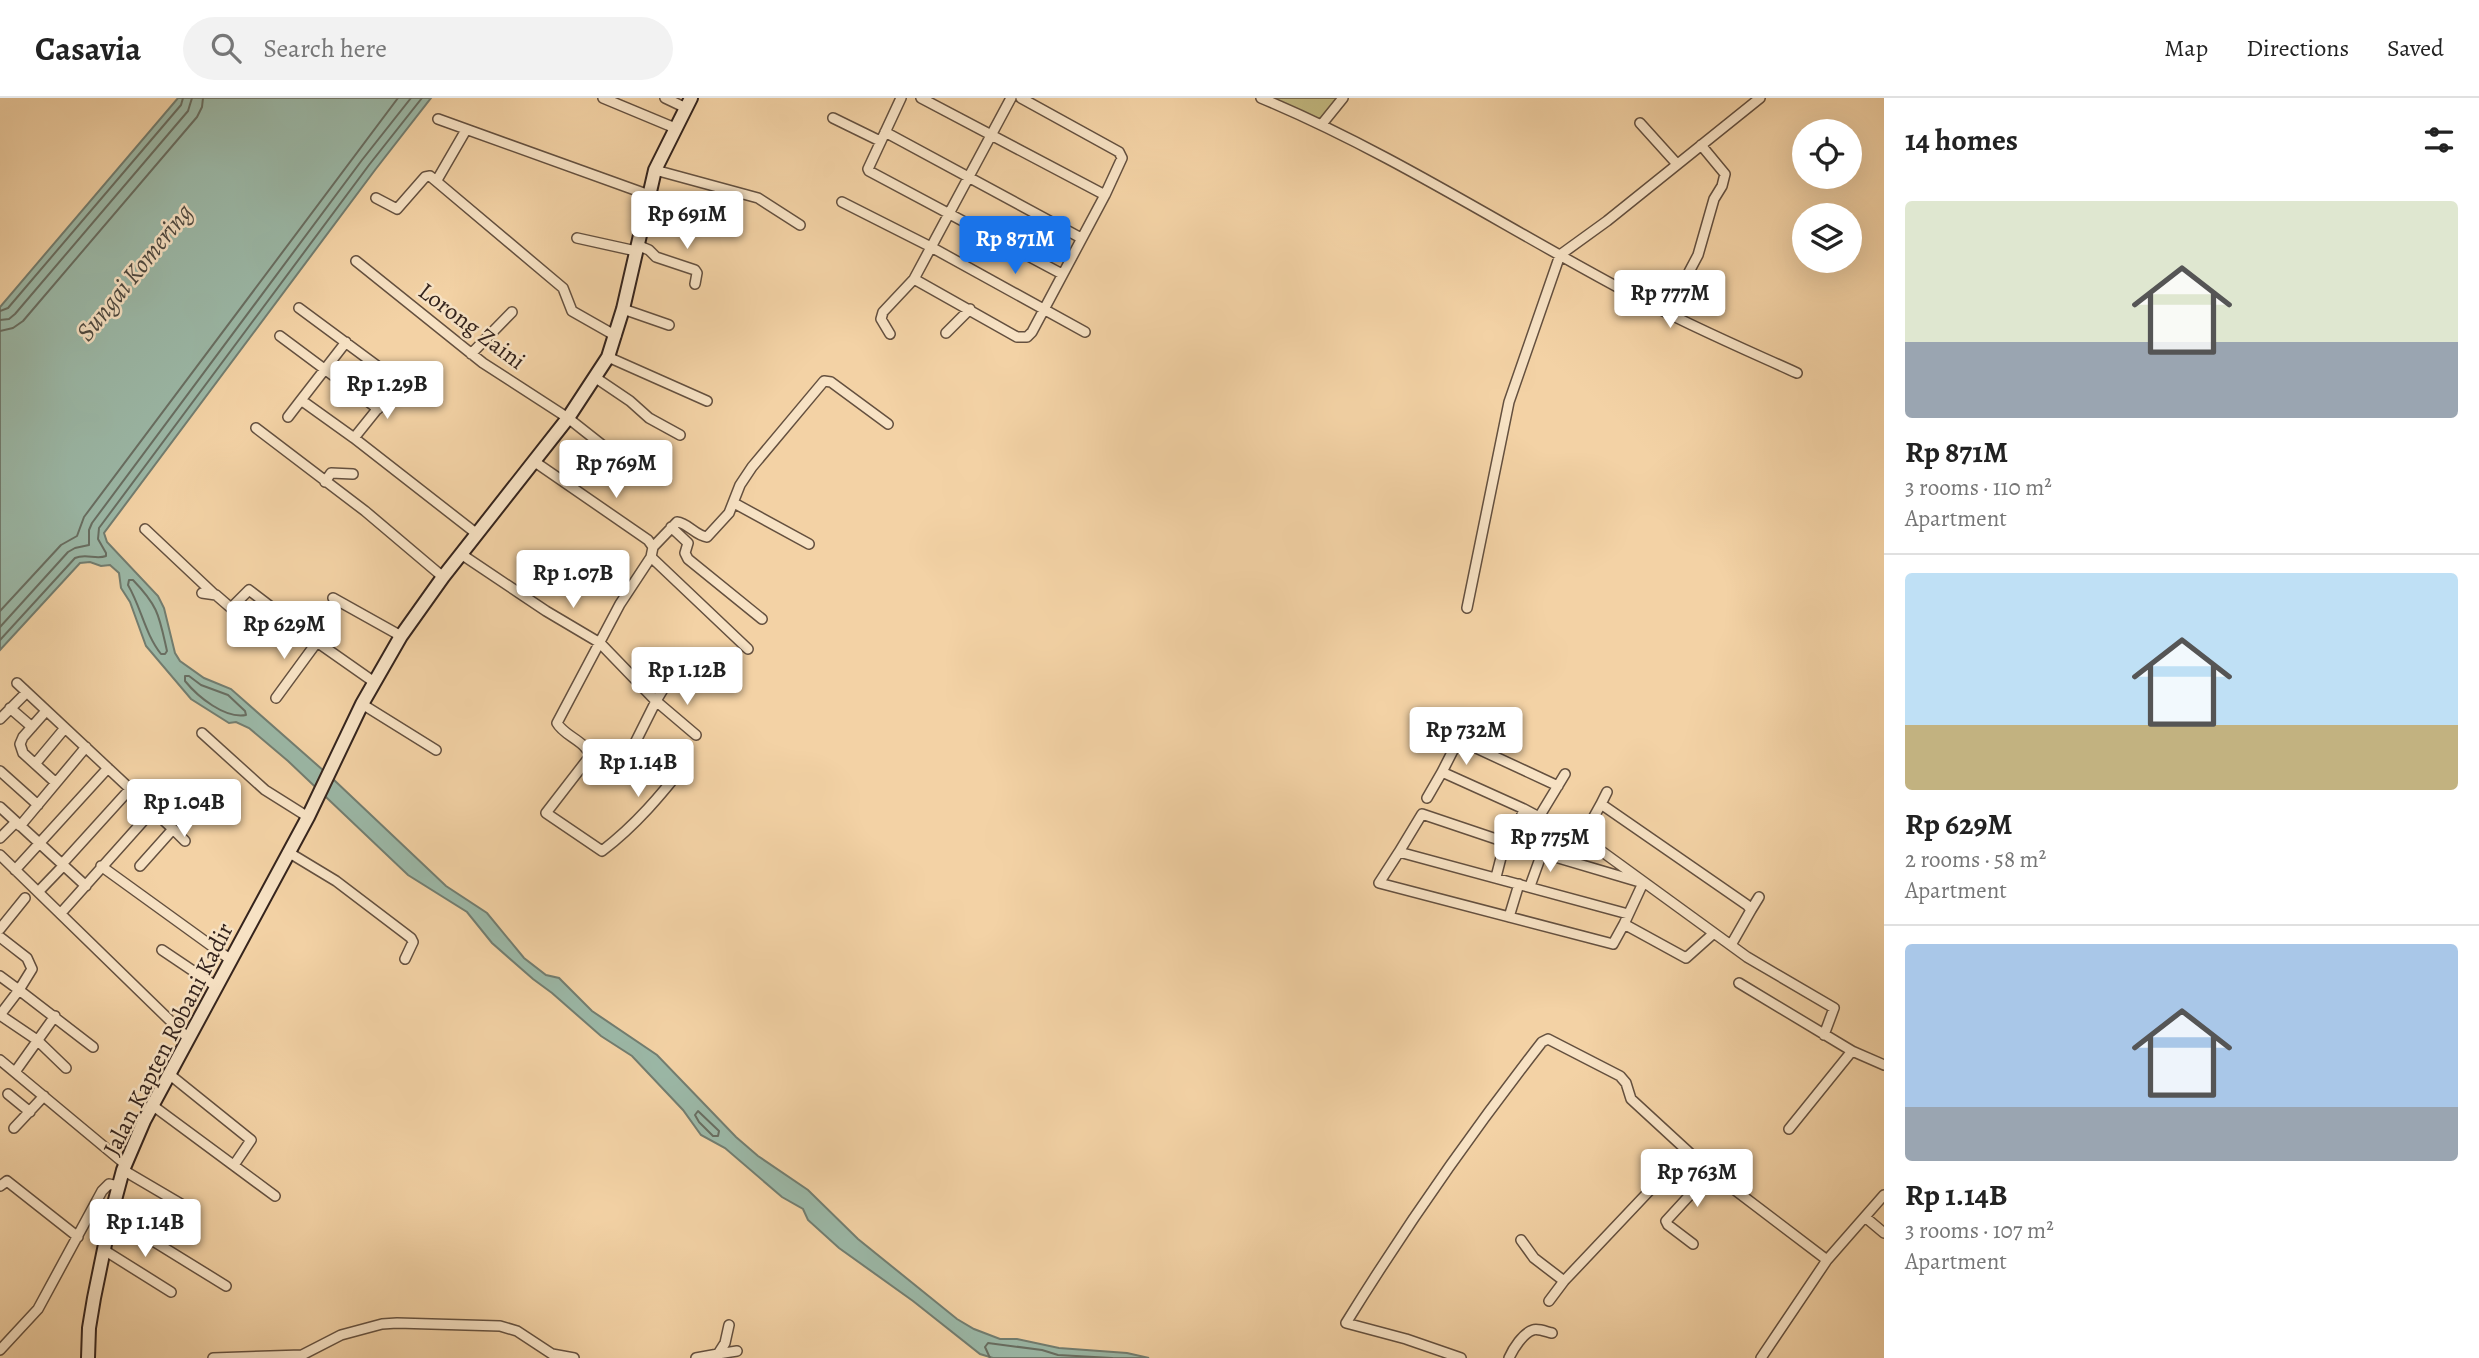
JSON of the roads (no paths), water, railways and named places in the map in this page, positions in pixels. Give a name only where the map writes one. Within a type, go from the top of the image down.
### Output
[{"type":"main road","name":"Jalan Kapten Robani Kadir","points":[[88,1358],[89,1328],[118,1186],[152,1105],[308,817],[362,704],[401,636],[443,577],[568,418],[608,357],[623,309],[655,170],[688,103]]},
{"type":"street","points":[[603,98],[675,128]]},
{"type":"street","points":[[664,98],[688,103]]},
{"type":"street","points":[[901,98],[867,169],[869,172],[1062,274]]},
{"type":"street","points":[[920,98],[1105,195]]},
{"type":"street","points":[[890,334],[881,320],[883,312],[914,279],[1012,98]]},
{"type":"street","points":[[914,279],[1017,337],[1030,336],[1122,158],[1119,152],[1021,98]]},
{"type":"street","points":[[1261,98],[1322,124],[1439,186],[1640,299],[1797,373]]},
{"type":"street","points":[[1322,124],[1343,98]]},
{"type":"street","points":[[1466,608],[1510,402],[1560,255],[1608,221],[1760,98]]},
{"type":"street","points":[[833,118],[883,136],[970,176],[1081,238]]},
{"type":"street","points":[[438,119],[649,195]]},
{"type":"street","points":[[1640,123],[1677,164]]},
{"type":"street","points":[[437,180],[466,130]]},
{"type":"street","points":[[1685,290],[1714,199],[1725,174],[1701,145]]},
{"type":"street","points":[[655,170],[758,198],[800,225]]},
{"type":"street","points":[[376,198],[397,209],[426,176],[430,176],[563,288],[572,311],[616,335]]},
{"type":"street","points":[[842,202],[1085,331]]},
{"type":"street","points":[[577,238],[649,250],[656,257],[695,270],[695,284]]},
{"type":"street","name":"Lorong Zaini","points":[[356,261],[471,354],[568,418],[630,467]]},
{"type":"street","points":[[299,308],[399,382],[354,438]]},
{"type":"street","points":[[623,309],[669,325]]},
{"type":"street","points":[[946,332],[970,310]]},
{"type":"street","points":[[471,354],[512,312]]},
{"type":"street","points":[[280,336],[378,409]]},
{"type":"street","points":[[288,417],[346,342]]},
{"type":"street","points":[[608,357],[707,401]]},
{"type":"street","points":[[596,378],[632,402],[649,418],[680,435]]},
{"type":"street","points":[[687,762],[649,809],[602,851],[546,813],[590,756],[588,750],[557,723],[625,596],[671,527],[680,522],[705,538],[726,517],[740,485],[752,467],[824,381],[831,382],[888,424]]},
{"type":"street","points":[[301,400],[477,534]]},
{"type":"street","points":[[256,428],[365,511],[443,577]]},
{"type":"street","points":[[535,462],[648,540],[652,552],[748,649]]},
{"type":"street","points":[[325,482],[331,473],[353,474]]},
{"type":"street","points":[[734,502],[809,544]]},
{"type":"street","points":[[671,527],[688,543],[685,552],[688,559],[762,619]]},
{"type":"street","points":[[145,529],[250,625]]},
{"type":"street","points":[[461,554],[600,643],[656,701],[696,735]]},
{"type":"street","points":[[231,608],[249,590],[374,682]]},
{"type":"street","points":[[202,593],[216,596]]},
{"type":"street","points":[[333,598],[401,636]]},
{"type":"street","points":[[276,698],[317,642]]},
{"type":"street","points":[[628,757],[656,701],[682,658]]},
{"type":"street","points":[[17,683],[185,841]]},
{"type":"street","points":[[0,719],[24,695]]},
{"type":"street","points":[[362,704],[436,750]]},
{"type":"street","points":[[10,708],[32,727]]},
{"type":"street","points":[[46,711],[20,744],[23,753],[56,783]]},
{"type":"street","points":[[1427,797],[1465,727]]},
{"type":"street","points":[[35,764],[65,728]]},
{"type":"street","points":[[202,733],[265,790],[308,817]]},
{"type":"street","points":[[1459,740],[1558,786]]},
{"type":"street","points":[[0,838],[38,805],[86,747]]},
{"type":"street","points":[[15,870],[108,768]]},
{"type":"street","points":[[0,771],[38,805]]},
{"type":"street","points":[[1442,772],[1539,817],[1565,774]]},
{"type":"street","points":[[39,891],[130,789]]},
{"type":"street","points":[[1570,860],[1607,792]]},
{"type":"street","points":[[1601,804],[1751,910]]},
{"type":"street","points":[[0,807],[86,886]]},
{"type":"street","points":[[1496,877],[1524,809]]},
{"type":"street","points":[[61,913],[153,810]]},
{"type":"street","points":[[1422,814],[1643,883],[1612,944],[1379,883],[1422,814]]},
{"type":"street","points":[[140,866],[173,829]]},
{"type":"street","points":[[1581,837],[1731,945],[1834,1008],[1824,1035]]},
{"type":"street","points":[[288,852],[336,881],[411,938],[413,942],[405,958]]},
{"type":"street","points":[[1399,852],[1628,914]]},
{"type":"street","points":[[1530,886],[1542,853]]},
{"type":"street","points":[[0,855],[189,1039]]},
{"type":"street","points":[[101,866],[231,960]]},
{"type":"street","points":[[1509,917],[1519,884]]},
{"type":"street","points":[[1731,945],[1759,897]]},
{"type":"street","points":[[0,929],[25,898]]},
{"type":"street","points":[[1624,924],[1686,958],[1714,933]]},
{"type":"street","points":[[0,937],[27,958],[31,965],[31,972],[0,1015],[37,1040],[66,1068]]},
{"type":"street","points":[[162,950],[217,987]]},
{"type":"street","points":[[0,976],[93,1047]]},
{"type":"street","points":[[1739,983],[1852,1051],[1884,1065]]},
{"type":"street","points":[[15,1072],[55,1016]]},
{"type":"street","points":[[1461,1358],[1406,1339],[1346,1323],[1406,1228],[1487,1112],[1542,1042],[1551,1039],[1620,1076],[1626,1083],[1631,1099],[1687,1151],[1827,1260]]},
{"type":"street","points":[[1789,1129],[1852,1051]]},
{"type":"street","points":[[0,1060],[124,1167],[186,1207]]},
{"type":"street","points":[[169,1074],[251,1140],[234,1165]]},
{"type":"street","points":[[8,1094],[30,1111]]},
{"type":"street","points":[[14,1128],[44,1096]]},
{"type":"street","points":[[152,1105],[275,1196]]},
{"type":"street","points":[[1549,1301],[1564,1281],[1687,1151]]},
{"type":"street","points":[[1693,1244],[1668,1225],[1667,1221],[1711,1172]]},
{"type":"street","points":[[0,1186],[7,1181],[78,1237]]},
{"type":"street","points":[[0,1350],[38,1309],[106,1186],[118,1186]]},
{"type":"street","points":[[1762,1358],[1827,1260],[1884,1195]]},
{"type":"street","points":[[111,1215],[226,1286]]},
{"type":"street","points":[[1865,1217],[1884,1233]]},
{"type":"street","points":[[1521,1240],[1534,1258],[1564,1281]]},
{"type":"street","points":[[104,1250],[171,1292]]},
{"type":"street","points":[[213,1358],[302,1355],[341,1335],[382,1324],[397,1323],[500,1326],[517,1331],[552,1354],[574,1358]]},
{"type":"street","points":[[718,1354],[725,1343],[729,1325]]},
{"type":"street","points":[[1509,1358],[1516,1346],[1531,1331],[1537,1329],[1552,1333]]},
{"type":"street","points":[[696,1358],[737,1351]]},
{"type":"water","name":"Sungai Komering","points":[[178,98],[431,98],[104,533],[107,542],[158,596],[164,608],[175,653],[180,661],[204,678],[231,689],[333,779],[446,886],[487,913],[524,958],[546,975],[559,978],[592,1011],[657,1055],[736,1137],[758,1156],[808,1190],[858,1239],[957,1319],[1000,1339],[1017,1339],[1059,1348],[1127,1353],[1149,1358],[993,1358],[980,1354],[913,1301],[839,1248],[808,1220],[803,1209],[782,1197],[725,1148],[701,1135],[683,1110],[632,1056],[601,1036],[533,979],[492,943],[467,912],[408,875],[288,761],[249,728],[236,722],[229,723],[191,699],[146,646],[130,602],[121,588],[119,573],[110,565],[80,563],[0,650],[0,307]]}]
